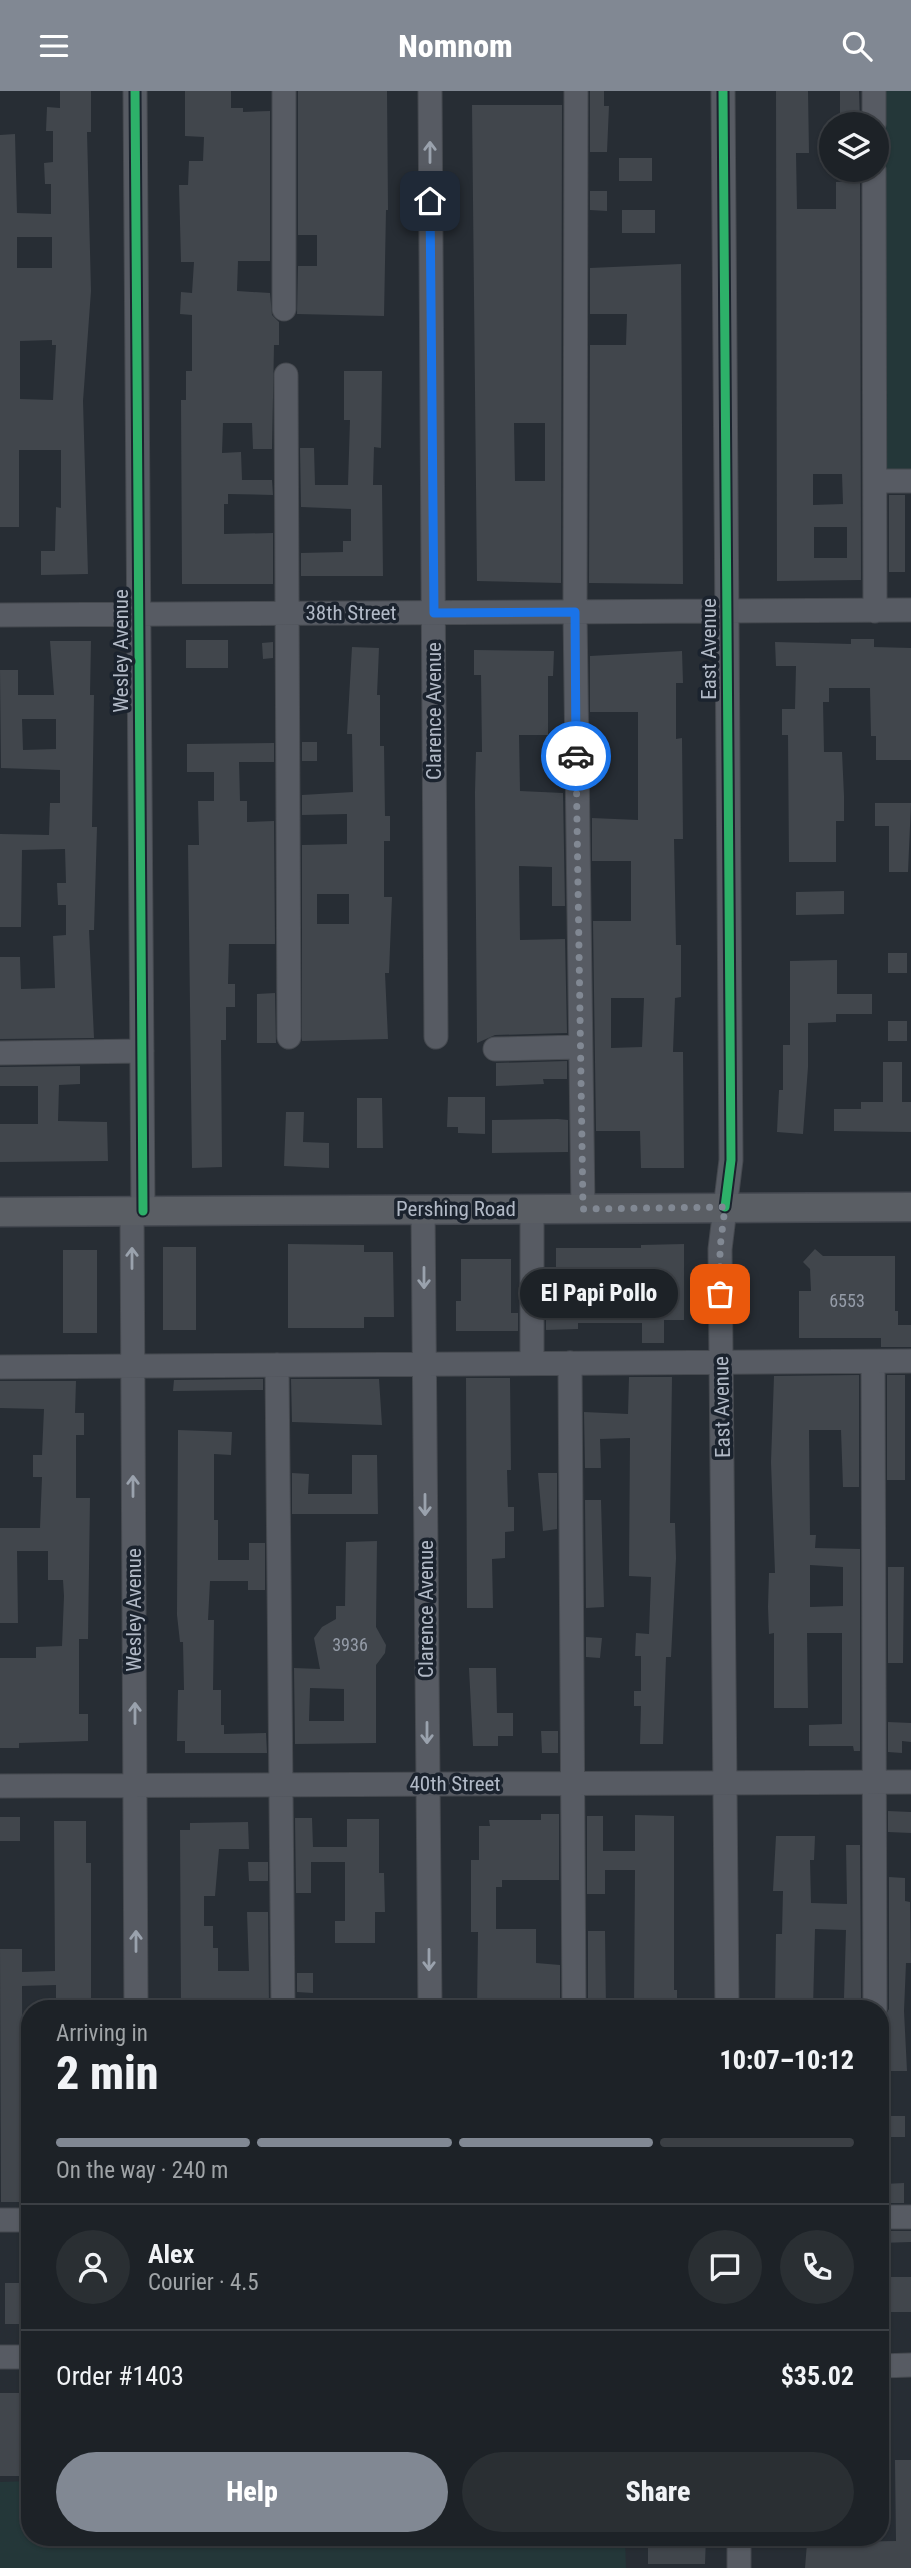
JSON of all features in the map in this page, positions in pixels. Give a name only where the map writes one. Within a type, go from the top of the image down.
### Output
[{"type":"main road","name":"Pershing Road","points":[[0,1212],[911,1207]]},
{"type":"street","name":"Wesley Avenue","points":[[135,91],[142,1051],[133,1366],[136,2000]]},
{"type":"street","points":[[284,91],[284,309]]},
{"type":"street","name":"Clarence Avenue","points":[[430,91],[436,1037]]},
{"type":"street","points":[[576,91],[575,612],[583,1209]]},
{"type":"street","name":"East Avenue","points":[[723,91],[731,1160],[720,1248],[727,2000]]},
{"type":"street","points":[[874,91],[874,112]]},
{"type":"street","points":[[874,182],[875,611]]},
{"type":"street","points":[[286,375],[289,1037]]},
{"type":"street","points":[[875,481],[911,481]]},
{"type":"street","name":"38th Street","points":[[0,615],[911,610]]},
{"type":"street","points":[[495,1049],[579,1047]]},
{"type":"street","points":[[0,1053],[142,1051]]},
{"type":"street","name":"Clarence Avenue","points":[[423,1209],[429,2000]]},
{"type":"street","points":[[532,1209],[532,1363]]},
{"type":"street","points":[[0,1367],[911,1361]]},
{"type":"street","points":[[873,1362],[875,2000]]},
{"type":"street","points":[[570,1363],[574,2000]]},
{"type":"street","points":[[277,1365],[283,2000]]},
{"type":"street","name":"40th Street","points":[[0,1786],[911,1782]]},
{"type":"street","points":[[889,2217],[911,2217]]},
{"type":"street","points":[[0,2220],[21,2220]]},
{"type":"street","points":[[0,2357],[21,2357]]},
{"type":"street","points":[[889,2365],[911,2365]]},
{"type":"street","points":[[739,2546],[739,2568]]},
{"type":"shaded area","points":[[882,91],[911,91],[911,474],[885,474],[883,182],[889,182],[889,112],[882,112]]},
{"type":"shaded area","points":[[21,2481],[21,2546],[625,2546],[626,2568],[0,2568],[0,2482]]},
{"type":"building","points":[[60,91],[91,91],[91,132],[87,132],[91,291],[83,401],[88,574],[41,575],[41,551],[55,551],[56,507],[61,508],[61,450],[19,450],[19,527],[0,527],[0,135],[15,134],[17,213],[51,214],[51,184],[45,184],[44,163],[53,162],[53,131],[46,131],[47,107],[60,108]],"holes":[[[17,237],[52,237],[52,268],[17,268]],[[52,340],[52,345],[56,345],[53,400],[20,399],[20,341]]]},
{"type":"building","points":[[185,91],[231,91],[231,108],[243,108],[243,112],[270,111],[270,261],[238,261],[237,291],[270,293],[272,315],[279,322],[279,345],[274,345],[272,449],[253,449],[252,423],[223,423],[222,453],[241,452],[242,480],[272,480],[273,495],[228,494],[228,504],[224,504],[224,534],[273,533],[273,584],[182,584],[181,400],[186,400],[186,371],[192,371],[192,315],[180,314],[181,292],[192,293],[194,262],[181,262],[179,185],[188,185],[189,161],[203,161],[204,137],[185,136]]},
{"type":"building","points":[[298,91],[387,91],[388,210],[384,316],[297,314],[298,266],[317,266],[317,235],[298,235]]},
{"type":"building","points":[[590,91],[604,91],[604,106],[609,106],[607,152],[590,152]]},
{"type":"building","points":[[776,91],[808,91],[809,153],[796,153],[797,209],[836,209],[836,182],[860,182],[861,580],[777,581]],"holes":[[[813,474],[842,474],[843,504],[813,505]],[[814,527],[847,527],[847,558],[814,558]]]},
{"type":"building","points":[[840,91],[859,91],[860,112],[840,112]]},
{"type":"building","points":[[472,105],[562,105],[561,583],[477,581]],"holes":[[[514,423],[545,423],[545,481],[515,481]]]},
{"type":"building","points":[[619,158],[652,158],[652,181],[619,181]]},
{"type":"building","points":[[590,191],[607,191],[607,211],[590,210]]},
{"type":"building","points":[[622,210],[655,210],[655,233],[622,233]]},
{"type":"building","points":[[681,264],[683,584],[589,583],[590,345],[626,345],[627,314],[590,314],[590,268]]},
{"type":"building","points":[[344,371],[382,371],[381,448],[374,447],[373,485],[382,485],[383,576],[301,576],[301,553],[343,552],[343,541],[351,541],[351,509],[301,507],[300,448],[314,448],[315,485],[348,485],[350,420],[344,420]]},
{"type":"building","points":[[889,495],[905,495],[905,572],[889,572]]},
{"type":"building","points":[[851,639],[874,639],[874,647],[911,648],[911,760],[876,760],[876,736],[871,736],[870,688],[829,688],[829,702],[823,702],[824,752],[842,752],[844,796],[844,821],[836,821],[836,862],[789,862],[788,735],[782,735],[782,709],[795,709],[796,666],[776,666],[775,642],[851,644]]},
{"type":"building","points":[[186,640],[228,640],[228,668],[186,668]]},
{"type":"building","points":[[50,641],[91,641],[90,695],[94,695],[92,827],[97,827],[94,930],[89,930],[94,1038],[0,1039],[0,957],[20,957],[21,989],[55,988],[53,936],[66,935],[66,905],[58,905],[57,883],[66,883],[65,849],[22,850],[21,927],[0,927],[0,834],[49,835],[50,803],[60,803],[60,770],[1,768],[0,670],[18,670],[18,695],[54,695]],"holes":[[[22,719],[56,719],[56,749],[23,750]]]},
{"type":"building","points":[[273,642],[273,658],[263,659],[262,643]]},
{"type":"building","points":[[352,647],[379,648],[377,695],[380,695],[380,746],[384,746],[385,816],[390,816],[390,841],[384,841],[384,897],[392,897],[389,973],[385,973],[388,1039],[302,1041],[302,845],[347,844],[347,814],[302,815],[302,795],[353,792],[352,734],[347,734]],"holes":[[[317,894],[349,894],[349,924],[317,924]]]},
{"type":"building","points":[[474,650],[554,651],[553,676],[548,676],[548,735],[519,735],[520,791],[563,793],[565,906],[552,906],[552,867],[519,866],[520,940],[565,939],[567,1033],[495,1035],[477,1043],[475,793],[476,752],[482,752],[481,675],[474,675]]},
{"type":"building","points":[[682,651],[683,683],[676,683],[676,739],[682,738],[683,839],[674,839],[676,945],[681,945],[681,997],[675,998],[673,1052],[683,1052],[684,1168],[641,1168],[640,1131],[596,1131],[593,921],[631,921],[631,861],[592,861],[592,818],[638,820],[638,712],[590,712],[590,656]],"holes":[[[611,998],[644,998],[642,1047],[611,1048]]]},
{"type":"building","points":[[302,742],[317,742],[317,761],[302,761]]},
{"type":"building","points":[[274,743],[274,762],[239,762],[240,801],[247,801],[247,822],[274,821],[275,944],[229,944],[228,984],[235,984],[235,1007],[226,1007],[226,1040],[221,1040],[222,1167],[192,1168],[188,845],[199,845],[198,801],[214,801],[214,772],[187,772],[187,744]]},
{"type":"building","points":[[875,803],[911,803],[908,872],[889,872],[889,826],[875,826]]},
{"type":"building","points":[[844,891],[844,914],[796,915],[796,892]]},
{"type":"building","points":[[888,953],[907,953],[907,973],[888,973]]},
{"type":"building","points":[[837,960],[837,994],[872,994],[872,1014],[836,1014],[836,1022],[808,1023],[803,1134],[777,1132],[779,1090],[783,1090],[783,1045],[790,1045],[790,961]]},
{"type":"building","points":[[275,993],[276,1043],[257,1043],[257,994]]},
{"type":"building","points":[[888,1021],[907,1021],[907,1041],[888,1041]]},
{"type":"building","points":[[567,1061],[567,1079],[543,1079],[544,1084],[496,1086],[496,1063]]},
{"type":"building","points":[[883,1062],[902,1062],[902,1102],[911,1102],[911,1132],[834,1131],[834,1109],[861,1109],[861,1102],[883,1102]]},
{"type":"building","points":[[80,1066],[80,1084],[59,1085],[58,1121],[107,1122],[108,1161],[0,1162],[0,1124],[38,1124],[38,1086],[0,1086],[0,1067]]},
{"type":"building","points":[[448,1097],[485,1097],[485,1134],[458,1133],[458,1127],[447,1127]]},
{"type":"building","points":[[357,1098],[382,1098],[383,1148],[357,1148]]},
{"type":"building","points":[[286,1112],[304,1112],[303,1142],[329,1143],[329,1168],[284,1166]]},
{"type":"building","points":[[492,1120],[568,1120],[568,1152],[492,1153]]},
{"type":"building","points":[[288,1244],[364,1245],[364,1252],[393,1252],[394,1317],[364,1317],[364,1328],[288,1328]]},
{"type":"building","points":[[684,1244],[684,1320],[664,1320],[664,1343],[642,1343],[642,1323],[578,1323],[578,1329],[546,1330],[546,1312],[556,1312],[556,1248],[641,1248],[641,1245]]},
{"type":"building","points":[[163,1247],[196,1247],[196,1330],[163,1330]]},
{"type":"building","points":[[815,1249],[823,1256],[895,1256],[895,1311],[898,1311],[898,1325],[911,1325],[911,1347],[881,1347],[881,1338],[799,1338],[799,1291],[811,1291],[810,1269],[803,1262]]},
{"type":"building","points":[[63,1250],[97,1250],[97,1333],[63,1333]]},
{"type":"building","points":[[461,1259],[511,1259],[511,1313],[518,1313],[518,1331],[456,1331],[456,1301],[461,1301]]},
{"type":"building","points":[[859,1375],[859,1487],[843,1487],[841,1430],[809,1430],[810,1535],[816,1535],[815,1548],[860,1549],[860,1751],[854,1751],[853,1746],[809,1746],[809,1725],[842,1724],[842,1633],[807,1633],[808,1708],[774,1708],[774,1633],[769,1634],[768,1607],[769,1573],[775,1573],[771,1462],[774,1376]],"holes":[[[810,1565],[843,1567],[843,1606],[810,1607]]]},
{"type":"building","points":[[887,1375],[905,1375],[905,1480],[887,1480]]},
{"type":"building","points":[[629,1377],[672,1377],[670,1523],[675,1523],[676,1558],[671,1657],[666,1657],[663,1744],[640,1744],[641,1706],[634,1706],[634,1691],[641,1691],[641,1656],[635,1656],[636,1633],[649,1634],[651,1577],[629,1576],[630,1438],[600,1439],[601,1468],[585,1468],[584,1412],[628,1414]]},
{"type":"building","points":[[466,1378],[510,1378],[511,1470],[507,1470],[508,1507],[514,1507],[514,1531],[505,1532],[505,1558],[492,1559],[493,1608],[467,1608]]},
{"type":"building","points":[[263,1379],[263,1390],[173,1391],[174,1380]]},
{"type":"building","points":[[291,1379],[379,1379],[382,1425],[292,1422]]},
{"type":"building","points":[[0,1381],[76,1381],[75,1413],[84,1413],[84,1435],[76,1435],[76,1498],[90,1498],[88,1639],[79,1639],[79,1714],[88,1714],[88,1741],[19,1743],[19,1748],[0,1748],[0,1658],[36,1658],[36,1647],[62,1646],[64,1596],[63,1580],[48,1580],[48,1551],[17,1551],[18,1623],[0,1623],[0,1528],[40,1528],[42,1477],[33,1477],[33,1455],[42,1455],[44,1409],[0,1408]]},
{"type":"building","points":[[178,1430],[232,1432],[231,1455],[214,1454],[214,1520],[218,1520],[218,1560],[249,1560],[249,1543],[265,1543],[265,1590],[248,1590],[248,1581],[210,1581],[208,1620],[214,1620],[213,1690],[221,1690],[221,1725],[224,1725],[224,1734],[266,1733],[267,1753],[185,1753],[185,1741],[177,1741],[178,1690],[184,1690],[183,1642],[180,1642],[177,1615]]},
{"type":"building","points":[[352,1455],[377,1455],[378,1514],[292,1514],[292,1473],[309,1474],[308,1494],[352,1494]]},
{"type":"building","points":[[538,1473],[557,1473],[557,1529],[543,1531]]},
{"type":"building","points":[[585,1500],[601,1500],[604,1607],[586,1608]]},
{"type":"building","points":[[377,1541],[376,1627],[386,1645],[385,1653],[376,1665],[376,1743],[295,1744],[294,1668],[320,1669],[314,1638],[322,1627],[336,1619],[336,1606],[345,1606],[346,1542]],"holes":[[[310,1688],[344,1689],[344,1721],[309,1721]]]},
{"type":"building","points":[[888,1567],[904,1567],[903,1663],[888,1663]]},
{"type":"building","points":[[586,1637],[602,1638],[600,1658],[586,1657]]},
{"type":"building","points":[[469,1668],[496,1668],[497,1713],[513,1713],[513,1736],[498,1736],[498,1746],[473,1746]]},
{"type":"building","points":[[888,1722],[911,1723],[911,1742],[902,1741],[902,1753],[888,1752]]},
{"type":"building","points":[[541,1731],[558,1731],[558,1753],[542,1753]]},
{"type":"building","points":[[888,1811],[911,1812],[911,1833],[888,1832]]},
{"type":"building","points":[[541,1814],[559,1814],[559,1880],[502,1880],[502,1887],[496,1887],[496,1929],[536,1929],[536,1963],[560,1965],[560,2000],[477,2000],[478,1932],[471,1932],[471,1860],[479,1860],[479,1826],[490,1826],[489,1820],[541,1820]]},
{"type":"building","points":[[635,1815],[674,1816],[674,1990],[677,1990],[677,2000],[634,2000],[635,1870],[605,1870],[605,1894],[587,1894],[587,1816],[603,1816],[603,1851],[635,1851]]},
{"type":"building","points":[[0,1817],[20,1817],[20,1841],[0,1841]]},
{"type":"building","points":[[295,1818],[312,1818],[313,1847],[347,1847],[347,1819],[379,1819],[379,1873],[384,1873],[385,1912],[375,1912],[375,1943],[335,1943],[335,1921],[345,1921],[345,1862],[311,1862],[311,1893],[296,1893]]},
{"type":"building","points":[[54,1821],[86,1821],[86,1863],[91,1863],[91,2000],[56,2000],[56,1985],[22,1986],[21,2202],[1,2202],[0,1949],[22,1949],[22,1972],[55,1971]]},
{"type":"building","points":[[248,1822],[249,1849],[219,1849],[215,1896],[204,1896],[204,1926],[213,1926],[213,1948],[218,1948],[218,1971],[249,1971],[247,1912],[268,1912],[269,2000],[181,2000],[180,1830],[190,1830],[190,1823]]},
{"type":"building","points":[[776,1836],[815,1836],[814,1860],[810,1860],[811,1903],[847,1904],[846,1845],[860,1845],[861,1998],[844,1998],[846,1930],[815,1929],[813,2000],[775,2000],[776,1934],[782,1934],[783,1891],[773,1891]]},
{"type":"building","points":[[248,1862],[268,1862],[268,1881],[249,1881]]},
{"type":"building","points":[[889,1877],[905,1878],[905,1901],[910,1902],[911,1963],[906,1963],[904,2011],[907,2071],[889,2071]]},
{"type":"building","points":[[588,1931],[605,1931],[606,2000],[588,2000]]},
{"type":"building","points":[[297,1973],[313,1973],[313,1993],[297,1992]]},
{"type":"building","points":[[889,2116],[905,2116],[905,2137],[889,2137]]},
{"type":"building","points":[[904,2183],[904,2203],[889,2203],[889,2184]]},
{"type":"building","points":[[889,2231],[911,2231],[911,2242],[889,2243]]},
{"type":"building","points":[[889,2277],[911,2277],[911,2312],[889,2312]]},
{"type":"building","points":[[5,2283],[21,2283],[21,2324],[5,2324]]},
{"type":"building","points":[[0,2393],[21,2393],[21,2476],[0,2476]]},
{"type":"building","points":[[895,2460],[911,2460],[911,2568],[805,2568],[807,2546],[889,2546],[889,2541],[896,2541]]},
{"type":"building","points":[[648,2546],[706,2546],[705,2564],[648,2564]]},
{"type":"cycle path","points":[[135,91],[143,1211]]},
{"type":"cycle path","points":[[723,91],[731,1160],[725,1207]]},
{"type":"way so far","points":[[576,756],[583,1209],[725,1207],[720,1248],[720,1294]]},
{"type":"place","name":"El Papi Pollo","points":[[720,1294]]},
{"type":"route","points":[[430,201],[434,613],[575,612],[576,756]]}]
